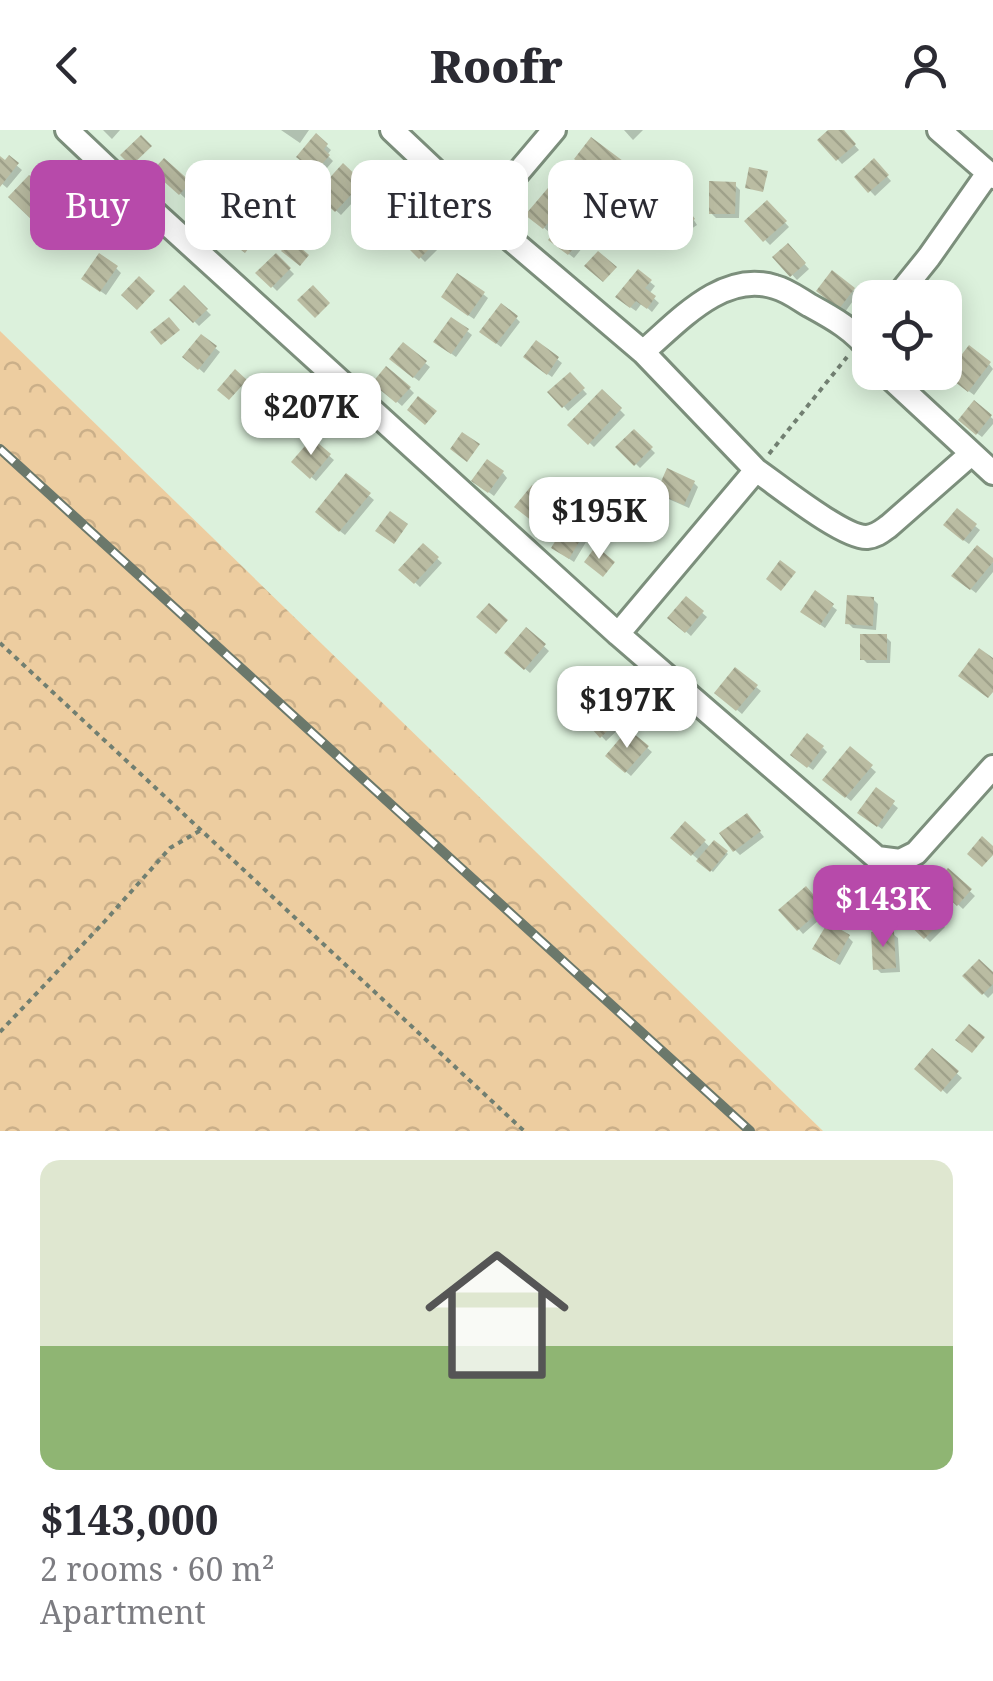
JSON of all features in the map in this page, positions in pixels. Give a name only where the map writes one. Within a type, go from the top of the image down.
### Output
[{"type":"street","points":[[67,130],[618,634],[877,858],[900,861],[916,853],[993,766]]},
{"type":"street","points":[[392,130],[424,160]]},
{"type":"street","points":[[528,161],[554,130]]},
{"type":"street","points":[[910,280],[991,175],[940,130]]},
{"type":"street","points":[[523,250],[643,352],[756,470],[814,511],[863,538],[889,526],[971,454]]},
{"type":"street","points":[[643,352],[693,309],[724,290],[748,282],[776,287],[852,331]]},
{"type":"street","points":[[903,390],[993,473]]},
{"type":"street","points":[[618,634],[756,470]]},
{"type":"path","points":[[756,470],[852,358]]},
{"type":"path","points":[[0,642],[524,1131]]},
{"type":"path","points":[[0,1032],[170,848],[201,830]]},
{"type":"green space","points":[[0,331],[823,1131],[0,1131]]},
{"type":"building","points":[[828,130],[844,130],[856,144],[836,161],[817,140]]},
{"type":"building","points":[[316,133],[328,144],[324,149],[330,155],[326,160],[296,157]]},
{"type":"building","points":[[141,135],[152,146],[137,160],[125,160],[120,155]]},
{"type":"building","points":[[591,137],[622,160],[575,160]]},
{"type":"building","points":[[9,155],[19,163],[0,187],[0,156],[5,160]]},
{"type":"building","points":[[874,158],[889,175],[868,193],[854,177]]},
{"type":"building","points":[[162,160],[185,177],[185,188],[179,195],[165,183]]},
{"type":"building","points":[[343,163],[351,171],[351,195],[335,212],[331,208],[331,176]]},
{"type":"building","points":[[749,167],[768,171],[763,192],[745,188]]},
{"type":"building","points":[[29,175],[30,218],[8,197]]},
{"type":"building","points":[[709,181],[736,182],[735,214],[709,214]]},
{"type":"building","points":[[548,188],[548,223],[543,229],[528,217],[528,211]]},
{"type":"building","points":[[767,200],[787,221],[763,242],[744,221]]},
{"type":"building","points":[[788,243],[806,263],[790,277],[772,257]]},
{"type":"building","points":[[303,250],[309,255],[300,266],[281,251]]},
{"type":"building","points":[[410,250],[428,250],[419,259]]},
{"type":"building","points":[[598,251],[617,267],[603,282],[584,266]]},
{"type":"building","points":[[99,253],[118,266],[100,292],[81,279]]},
{"type":"building","points":[[276,253],[291,268],[271,288],[255,273]]},
{"type":"building","points":[[638,269],[652,280],[645,288],[656,296],[647,309],[636,301],[630,308],[615,297]]},
{"type":"building","points":[[832,270],[852,286],[852,292],[839,309],[816,291]]},
{"type":"building","points":[[457,273],[485,292],[468,316],[441,297]]},
{"type":"building","points":[[139,276],[155,291],[137,310],[121,295]]},
{"type":"building","points":[[184,285],[208,309],[193,323],[169,300]]},
{"type":"building","points":[[313,285],[330,303],[315,318],[297,300]]},
{"type":"building","points":[[501,303],[518,316],[496,344],[479,332]]},
{"type":"building","points":[[169,317],[180,330],[161,345],[150,332]]},
{"type":"building","points":[[451,317],[469,329],[451,354],[433,342]]},
{"type":"building","points":[[201,334],[217,346],[198,370],[182,357]]},
{"type":"building","points":[[536,340],[559,357],[547,375],[523,357]]},
{"type":"building","points":[[403,342],[427,361],[413,378],[389,359]]},
{"type":"building","points":[[969,345],[991,362],[968,392],[962,387],[962,354]]},
{"type":"building","points":[[386,366],[411,387],[396,403],[372,383]]},
{"type":"building","points":[[235,369],[247,380],[229,400],[217,390]]},
{"type":"building","points":[[570,372],[585,388],[562,408],[547,392]]},
{"type":"building","points":[[602,389],[622,408],[588,445],[567,425]]},
{"type":"building","points":[[266,394],[287,409],[273,428],[252,412]]},
{"type":"building","points":[[418,396],[437,411],[425,425],[407,410]]},
{"type":"building","points":[[974,400],[992,415],[976,435],[958,420]]},
{"type":"building","points":[[634,429],[653,447],[634,466],[615,447]]},
{"type":"building","points":[[462,432],[480,444],[467,462],[450,449]]},
{"type":"building","points":[[312,438],[331,454],[310,479],[291,462]]},
{"type":"building","points":[[487,459],[504,471],[488,493],[471,481]]},
{"type":"building","points":[[667,468],[695,481],[684,505],[656,493]]},
{"type":"building","points":[[346,473],[371,493],[339,532],[315,512]]},
{"type":"building","points":[[532,485],[549,499],[532,521],[514,507]]},
{"type":"building","points":[[957,508],[977,524],[963,541],[943,525]]},
{"type":"building","points":[[390,511],[408,524],[394,544],[375,531]]},
{"type":"building","points":[[566,524],[583,535],[569,559],[551,548]]},
{"type":"building","points":[[423,543],[439,557],[414,584],[398,570]]},
{"type":"building","points":[[977,545],[993,562],[970,590],[951,576]]},
{"type":"building","points":[[596,546],[615,562],[603,577],[584,562]]},
{"type":"building","points":[[780,560],[796,572],[781,591],[766,579]]},
{"type":"building","points":[[815,590],[834,604],[820,625],[800,612]]},
{"type":"building","points":[[847,595],[874,597],[873,626],[845,624]]},
{"type":"building","points":[[686,596],[704,611],[685,633],[667,618]]},
{"type":"building","points":[[489,603],[508,620],[496,634],[476,617]]},
{"type":"building","points":[[526,627],[546,644],[524,670],[504,653]]},
{"type":"building","points":[[860,634],[887,634],[887,660],[860,660]]},
{"type":"building","points":[[979,648],[993,658],[993,692],[988,698],[958,676]]},
{"type":"building","points":[[735,667],[758,685],[736,711],[714,693]]},
{"type":"building","points":[[602,701],[619,720],[600,738],[583,719]]},
{"type":"building","points":[[628,729],[649,746],[625,773],[605,756]]},
{"type":"building","points":[[807,733],[824,746],[807,768],[790,755]]},
{"type":"building","points":[[850,746],[873,765],[845,798],[822,780]]},
{"type":"building","points":[[876,787],[895,801],[877,827],[857,813]]},
{"type":"building","points":[[747,813],[761,831],[733,852],[719,833]]},
{"type":"building","points":[[685,821],[706,840],[691,856],[670,838]]},
{"type":"building","points":[[982,836],[993,846],[993,855],[982,867],[967,854]]},
{"type":"building","points":[[714,840],[728,851],[710,872],[696,861]]},
{"type":"building","points":[[948,868],[972,889],[957,906],[933,884]]},
{"type":"building","points":[[806,886],[824,907],[797,931],[778,910]]},
{"type":"building","points":[[923,901],[942,921],[924,939],[904,920]]},
{"type":"building","points":[[828,922],[850,935],[835,962],[812,949]]},
{"type":"building","points":[[894,931],[896,968],[873,970],[871,932]]},
{"type":"building","points":[[979,959],[993,972],[993,984],[982,995],[962,976]]},
{"type":"building","points":[[969,1024],[985,1037],[972,1053],[955,1040]]},
{"type":"building","points":[[932,1048],[959,1071],[941,1092],[914,1069]]},
{"type":"railway","points":[[0,449],[750,1131]]}]
